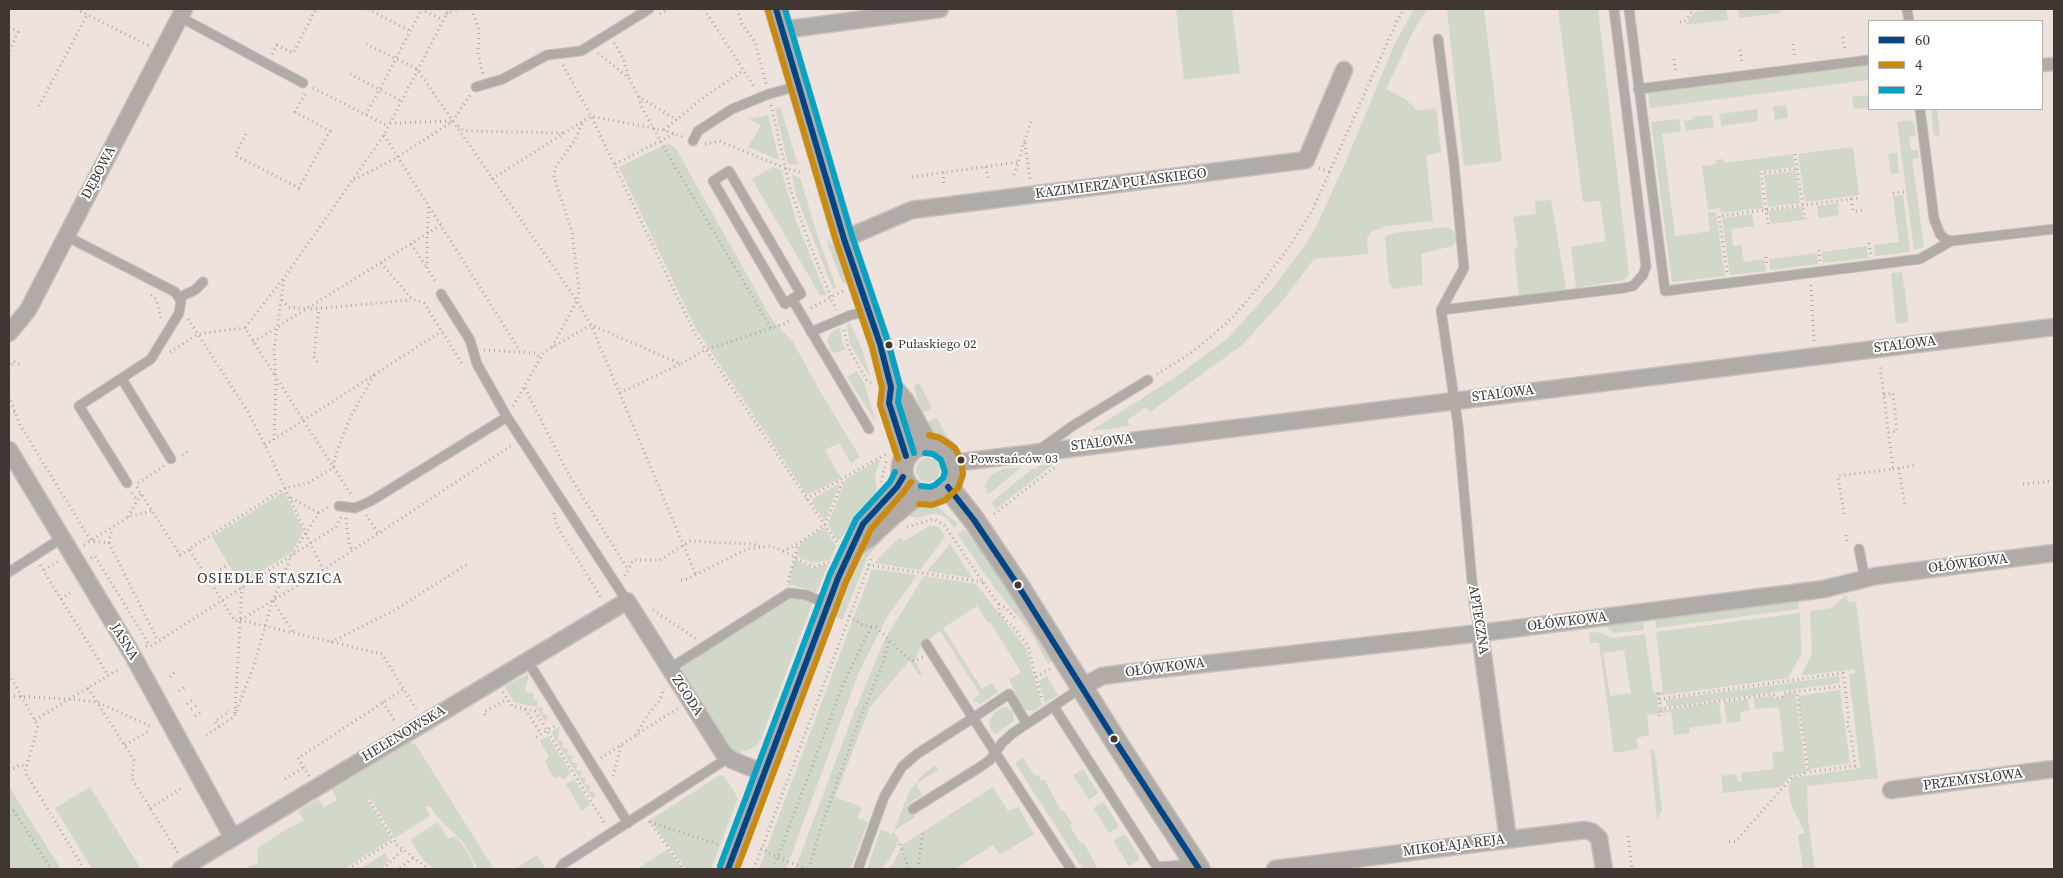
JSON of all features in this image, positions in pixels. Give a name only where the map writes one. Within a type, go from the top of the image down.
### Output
[{"type":"street","points":[[728,869],[838,578],[846,548],[863,524],[897,488],[899,462],[915,448],[927,444],[945,450],[953,463],[954,473],[948,487],[936,495],[920,495],[909,488],[899,462],[890,408],[882,386],[869,311],[844,239],[776,9]]},
{"type":"street","points":[[782,30],[940,9]]},
{"type":"street","name":"DĘBOWA","points":[[9,333],[28,310],[182,13]]},
{"type":"street","name":"KAZIMIERZA PUŁASKIEGO","points":[[844,239],[912,210],[1306,160],[1344,70]]},
{"type":"street","name":"STALOWA","points":[[953,463],[1037,451],[2054,327]]},
{"type":"street","points":[[882,386],[903,401],[927,444]]},
{"type":"street","name":"JASNA","points":[[9,450],[132,654],[233,838]]},
{"type":"street","points":[[948,487],[971,516],[1017,584],[1196,866]]},
{"type":"street","points":[[846,548],[869,539],[920,495]]},
{"type":"street","name":"OŁÓWKOWA","points":[[1082,688],[1098,677],[1126,673],[1480,633],[1824,590],[1865,579],[1903,572],[2054,553]]},
{"type":"street","name":"HELENOWSKA","points":[[181,864],[233,838],[627,601]]},
{"type":"street","name":"ZGODA","points":[[627,601],[728,758]]},
{"type":"street","name":"APTECZNA","points":[[1480,633],[1508,840]]},
{"type":"street","points":[[728,758],[764,773]]},
{"type":"street","name":"PRZEMYSŁOWA","points":[[1892,790],[2054,769]]},
{"type":"street","name":"MIKOŁAJA REJA","points":[[1275,869],[1584,830],[1592,832],[1601,842],[1604,869]]},
{"type":"lane","points":[[1441,310],[1624,288],[1633,286],[1643,274],[1646,266],[1614,9]]},
{"type":"lane","points":[[1629,9],[1665,291],[1920,259],[1951,241],[2054,229]]},
{"type":"lane","points":[[476,86],[503,79],[547,55],[576,52],[609,34],[643,10]]},
{"type":"lane","points":[[182,13],[303,83]]},
{"type":"lane","points":[[1438,39],[1454,164],[1464,268],[1441,310]]},
{"type":"lane","points":[[1638,89],[1868,60]]},
{"type":"lane","points":[[693,140],[698,131],[732,109],[769,94],[798,86]]},
{"type":"lane","points":[[1920,110],[1934,219],[1940,234],[1951,241]]},
{"type":"lane","points":[[729,171],[801,294],[792,299],[785,304],[713,180],[729,171]]},
{"type":"lane","points":[[66,236],[176,292],[180,297],[179,313],[151,359],[79,406],[127,483]]},
{"type":"lane","points":[[180,297],[195,290],[203,282]]},
{"type":"lane","points":[[441,294],[470,340],[477,364],[507,417],[627,601]]},
{"type":"lane","points":[[792,299],[869,429]]},
{"type":"lane","name":"APTECZNA","points":[[1441,310],[1454,400],[1474,604],[1480,633]]},
{"type":"lane","points":[[811,332],[851,315],[869,311]]},
{"type":"lane","points":[[122,379],[171,459]]},
{"type":"lane","points":[[1037,451],[1148,380]]},
{"type":"lane","points":[[343,507],[360,506],[507,417]]},
{"type":"lane","points":[[9,572],[62,538]]},
{"type":"lane","points":[[1859,549],[1865,579]]},
{"type":"lane","points":[[669,669],[787,594],[798,593],[827,604]]},
{"type":"lane","points":[[926,644],[1071,869]]},
{"type":"lane","points":[[527,660],[628,823]]},
{"type":"lane","points":[[913,810],[990,760],[1006,738],[1082,688]]},
{"type":"lane","points":[[858,869],[884,798],[902,767],[924,749],[1009,694],[1027,724]]},
{"type":"lane","points":[[1054,707],[1157,867],[1196,866]]},
{"type":"lane","points":[[560,869],[563,864],[728,758]]},
{"type":"path","points":[[76,9],[152,48]]},
{"type":"path","points":[[264,62],[268,54],[272,54],[277,45],[293,53],[316,9]]},
{"type":"path","points":[[368,9],[410,31]]},
{"type":"path","points":[[366,115],[421,9],[443,20]]},
{"type":"path","points":[[151,359],[160,358],[198,334],[245,328],[284,278],[384,135],[449,9]]},
{"type":"path","points":[[446,14],[459,9]]},
{"type":"path","points":[[472,9],[479,31],[478,54],[486,84]]},
{"type":"path","points":[[704,9],[755,88],[766,86],[754,42],[742,24],[737,9]]},
{"type":"path","points":[[1148,380],[1194,351],[1232,318],[1262,283],[1291,244],[1313,209],[1404,9]]},
{"type":"path","points":[[1680,22],[1684,22],[1693,9]]},
{"type":"path","points":[[39,106],[87,15]]},
{"type":"path","points":[[9,27],[18,32],[9,52]]},
{"type":"path","points":[[609,34],[623,58],[642,108],[772,328]]},
{"type":"path","points":[[1843,37],[1845,56]]},
{"type":"path","points":[[366,44],[417,70],[577,301],[591,325],[696,575]]},
{"type":"path","points":[[1793,44],[1796,62]]},
{"type":"path","points":[[591,45],[601,57],[629,78]]},
{"type":"path","points":[[1740,50],[1742,69]]},
{"type":"path","points":[[556,54],[591,116],[615,164],[694,332],[806,499],[825,525],[846,548]]},
{"type":"path","points":[[1674,59],[1677,78]]},
{"type":"path","points":[[663,130],[703,98],[744,70]]},
{"type":"path","points":[[350,74],[402,100]]},
{"type":"path","points":[[303,83],[366,115],[389,124],[453,121],[463,130],[469,131],[564,133]]},
{"type":"path","points":[[353,180],[398,156],[453,121],[476,86]]},
{"type":"path","points":[[246,134],[235,155],[299,188],[330,131],[295,112],[305,94]]},
{"type":"path","points":[[639,97],[677,120]]},
{"type":"path","points":[[770,101],[785,168],[810,245],[840,320],[848,348],[867,381],[882,386]]},
{"type":"path","points":[[492,179],[591,116],[663,130],[704,145],[719,141],[785,168],[803,173]]},
{"type":"path","points":[[552,347],[577,301],[579,291],[572,232],[554,177],[555,168],[576,140],[583,121]]},
{"type":"path","points":[[1014,175],[1031,121]]},
{"type":"path","points":[[615,164],[675,134]]},
{"type":"path","points":[[384,135],[520,352]]},
{"type":"path","points":[[1025,142],[1032,195]]},
{"type":"path","points":[[1795,154],[1805,219]]},
{"type":"path","points":[[912,177],[1018,162]]},
{"type":"path","points":[[986,167],[988,179]]},
{"type":"path","points":[[1768,224],[1761,173],[1797,169]]},
{"type":"path","points":[[942,172],[944,186]]},
{"type":"path","points":[[1893,193],[1904,192]]},
{"type":"path","points":[[1719,216],[1859,198]]},
{"type":"path","points":[[1851,199],[1853,212],[1864,210]]},
{"type":"path","points":[[428,268],[427,234],[429,206]]},
{"type":"path","points":[[253,342],[441,225]]},
{"type":"path","points":[[411,244],[439,286],[441,294]]},
{"type":"path","points":[[1810,272],[1814,344]]},
{"type":"path","points":[[274,440],[274,350],[284,278]]},
{"type":"path","points":[[620,393],[681,364],[705,350],[784,324],[851,288]]},
{"type":"path","points":[[149,293],[156,299],[166,333]]},
{"type":"path","points":[[281,299],[288,307],[308,309],[412,300]]},
{"type":"path","points":[[317,362],[314,357],[319,308]]},
{"type":"path","points":[[507,417],[544,352],[591,325]]},
{"type":"path","points":[[591,325],[681,364]]},
{"type":"path","points":[[245,328],[333,468],[378,533]]},
{"type":"path","points":[[265,446],[442,331]]},
{"type":"path","points":[[198,334],[248,412],[322,570]]},
{"type":"path","points":[[473,352],[488,350],[536,353],[540,359]]},
{"type":"path","points":[[9,368],[13,361],[23,366]]},
{"type":"path","points":[[1880,363],[1893,469]]},
{"type":"path","points":[[127,483],[133,482],[180,555],[285,488],[308,483],[333,468],[336,453],[351,416],[374,375]]},
{"type":"path","points":[[525,388],[568,473],[628,568]]},
{"type":"path","points":[[1884,395],[1893,393],[1898,431],[1889,432]]},
{"type":"path","points":[[9,396],[20,425],[91,540],[109,543]]},
{"type":"path","points":[[9,414],[15,411]]},
{"type":"path","points":[[240,620],[352,551],[513,444]]},
{"type":"path","points":[[806,499],[844,479],[899,462]]},
{"type":"path","points":[[994,514],[1057,465]]},
{"type":"path","points":[[1844,514],[1838,476],[1917,465]]},
{"type":"path","points":[[1899,468],[1905,506]]},
{"type":"path","points":[[783,551],[798,544],[825,525],[844,479]]},
{"type":"path","points":[[2023,484],[2054,480]]},
{"type":"path","points":[[128,517],[141,494]]},
{"type":"path","points":[[289,498],[319,513]]},
{"type":"path","points":[[206,735],[234,717],[253,668],[273,600],[292,554],[305,531],[319,513],[328,507],[343,507]]},
{"type":"path","points":[[343,507],[352,551]]},
{"type":"path","points":[[143,647],[150,646],[336,527],[343,507]]},
{"type":"path","points":[[81,548],[128,517],[152,511]]},
{"type":"path","points":[[908,526],[934,519],[942,522],[998,604],[1000,614],[1028,646],[1043,704]]},
{"type":"path","points":[[112,528],[109,543],[158,641]]},
{"type":"path","points":[[623,582],[633,560],[660,560],[690,541],[761,546]]},
{"type":"path","points":[[787,594],[786,589],[798,544]]},
{"type":"path","points":[[681,580],[696,575],[746,549],[761,546],[771,546],[814,567],[832,562]]},
{"type":"path","points":[[189,549],[235,621],[240,620],[382,654],[419,714]]},
{"type":"path","points":[[84,554],[88,560],[95,556],[150,646]]},
{"type":"path","points":[[34,555],[108,675]]},
{"type":"path","points":[[44,570],[63,559]]},
{"type":"path","points":[[330,642],[396,610],[468,563]]},
{"type":"path","points":[[208,578],[229,564]]},
{"type":"path","points":[[754,869],[868,565],[983,582]]},
{"type":"path","points":[[234,717],[242,586]]},
{"type":"path","points":[[61,599],[70,593]]},
{"type":"path","points":[[273,600],[294,633]]},
{"type":"path","points":[[645,605],[704,646]]},
{"type":"path","points":[[849,616],[864,626],[879,630],[903,655],[913,661],[932,652]]},
{"type":"path","points":[[774,869],[844,682],[871,627]]},
{"type":"path","points":[[761,848],[778,858],[808,869],[860,718],[884,663],[889,641]]},
{"type":"path","points":[[1036,677],[1052,668]]},
{"type":"path","points":[[35,720],[119,669]]},
{"type":"path","points":[[170,676],[177,672]]},
{"type":"path","points":[[1660,699],[1795,678],[1843,673],[1849,718],[1847,723],[1851,734],[1855,766],[1808,772],[1792,777],[1736,841],[1728,842]]},
{"type":"path","points":[[9,674],[38,726],[26,772],[84,869]]},
{"type":"path","points":[[636,735],[647,716],[660,700],[665,685]]},
{"type":"path","points":[[179,691],[187,686]]},
{"type":"path","points":[[1661,709],[1773,694],[1777,698],[1782,697],[1784,693],[1844,686]]},
{"type":"path","points":[[500,687],[512,706],[535,711],[611,834]]},
{"type":"path","points":[[88,688],[134,760],[132,779],[181,864]]},
{"type":"path","points":[[311,779],[298,758],[404,689]]},
{"type":"path","points":[[1658,692],[1661,709],[1659,716]]},
{"type":"path","points":[[1796,693],[1808,772]]},
{"type":"path","points":[[9,696],[70,698],[97,702],[150,728],[124,745]]},
{"type":"path","points":[[187,704],[195,698]]},
{"type":"path","points":[[485,715],[484,712],[507,699]]},
{"type":"path","points":[[384,702],[398,726]]},
{"type":"path","points":[[191,709],[199,704]]},
{"type":"path","points":[[592,764],[683,705]]},
{"type":"path","points":[[525,709],[541,734]]},
{"type":"path","points":[[195,716],[203,711]]},
{"type":"path","points":[[219,727],[215,721],[228,711]]},
{"type":"path","points":[[536,737],[545,732]]},
{"type":"path","points":[[609,791],[621,745]]},
{"type":"path","points":[[9,772],[19,765],[27,766]]},
{"type":"path","points":[[285,779],[304,767]]},
{"type":"path","points":[[150,808],[182,788]]},
{"type":"path","points":[[368,798],[394,840],[402,849],[428,869]]},
{"type":"path","points":[[9,814],[14,811],[51,869]]},
{"type":"path","points":[[683,868],[648,820],[699,839],[723,845]]},
{"type":"path","points":[[918,869],[923,829]]},
{"type":"path","points":[[1628,836],[1632,869]]},
{"type":"path","points":[[348,869],[394,840]]},
{"type":"path","points":[[900,844],[909,869]]},
{"type":"path","points":[[383,869],[402,849]]},
{"type":"path","points":[[400,868],[414,858]]},
{"type":"path","points":[[260,869],[266,868]]},
{"type":"shaded area","points":[[1176,9],[1232,9],[1240,73],[1184,80]]},
{"type":"shaded area","points":[[1414,9],[1427,9],[1414,30],[1386,89],[1405,99],[1418,111],[1436,108],[1441,152],[1426,156],[1433,221],[1387,226],[1371,232],[1367,238],[1368,254],[1314,259],[1283,300],[1242,345],[1150,412],[1146,407],[1128,420],[1129,426],[1093,431],[1174,378],[1227,339],[1272,289],[1307,242],[1317,225],[1347,159],[1395,43]]},
{"type":"shaded area","points":[[1447,9],[1484,9],[1502,161],[1464,166]]},
{"type":"shaded area","points":[[1558,9],[1598,9],[1629,275],[1624,280],[1576,288],[1571,247],[1606,241],[1600,201],[1583,202]]},
{"type":"shaded area","points":[[1726,9],[1728,20],[1685,25],[1695,12]]},
{"type":"shaded area","points":[[1738,9],[1780,9],[1780,13],[1739,18]]},
{"type":"shaded area","points":[[1868,65],[1868,80],[1650,108],[1648,93]]},
{"type":"shaded area","points":[[1868,95],[1868,108],[1854,109],[1852,97]]},
{"type":"shaded area","points":[[1786,105],[1788,118],[1775,120],[1773,106]]},
{"type":"shaded area","points":[[780,107],[798,165],[788,164],[775,108]]},
{"type":"shaded area","points":[[1757,109],[1758,121],[1721,126],[1720,114]]},
{"type":"shaded area","points":[[1931,110],[1937,110],[1940,136],[1934,135]]},
{"type":"shaded area","points":[[768,115],[779,160],[748,147],[761,126],[749,119]]},
{"type":"shaded area","points":[[1712,115],[1714,127],[1686,131],[1684,121],[1693,120],[1692,117]]},
{"type":"shaded area","points":[[1679,119],[1681,131],[1662,134],[1675,236],[1710,231],[1708,213],[1716,212],[1725,276],[1672,282],[1651,122]]},
{"type":"shaded area","points":[[1910,120],[1914,124],[1916,136],[1909,137],[1911,150],[1918,150],[1919,158],[1912,159],[1924,248],[1914,249],[1897,122]]},
{"type":"shaded area","points":[[669,143],[676,149],[773,321],[793,342],[860,457],[851,463],[839,443],[825,450],[841,478],[807,495],[696,329],[619,167]]},
{"type":"shaded area","points":[[1853,147],[1859,195],[1805,202],[1798,154]]},
{"type":"shaded area","points":[[1897,152],[1899,173],[1891,174],[1888,154]]},
{"type":"shaded area","points":[[1793,154],[1795,167],[1759,171],[1763,208],[1721,213],[1720,208],[1708,210],[1702,166],[1716,164],[1716,160],[1723,159],[1724,163]]},
{"type":"shaded area","points":[[773,167],[781,170],[797,223],[826,295],[820,295],[752,179]]},
{"type":"shaded area","points":[[1796,171],[1800,203],[1768,207],[1764,175]]},
{"type":"shaded area","points":[[792,175],[800,178],[836,287],[833,289],[796,195]]},
{"type":"shaded area","points":[[1903,195],[1910,252],[1875,256],[1874,245],[1899,242],[1893,196]]},
{"type":"shaded area","points":[[1551,200],[1566,289],[1519,296],[1514,249],[1518,248],[1513,217],[1536,214],[1535,201]]},
{"type":"shaded area","points":[[1838,203],[1839,215],[1819,218],[1817,206]]},
{"type":"shaded area","points":[[1802,207],[1803,220],[1771,224],[1769,211]]},
{"type":"shaded area","points":[[1752,214],[1754,226],[1731,229],[1733,246],[1741,245],[1744,262],[1764,259],[1766,271],[1730,275],[1722,218]]},
{"type":"shaded area","points":[[1448,227],[1453,231],[1456,238],[1455,244],[1421,254],[1423,285],[1393,289],[1389,283],[1385,237],[1394,233]]},
{"type":"shaded area","points":[[825,237],[837,251],[848,282],[846,284],[842,282]]},
{"type":"shaded area","points":[[1867,246],[1868,258],[1823,263],[1822,252]]},
{"type":"shaded area","points":[[1817,253],[1818,264],[1770,270],[1769,259]]},
{"type":"shaded area","points":[[1902,272],[1909,322],[1896,324],[1891,273]]},
{"type":"shaded area","points":[[850,323],[861,347],[871,379],[850,344],[847,325]]},
{"type":"shaded area","points":[[840,328],[843,344],[846,349],[836,353],[831,352],[827,341],[832,331]]},
{"type":"shaded area","points":[[857,371],[864,383],[876,422],[847,377]]},
{"type":"shaded area","points":[[919,383],[931,406],[930,409],[921,414],[914,386]]},
{"type":"shaded area","points":[[935,418],[938,419],[952,447],[930,434],[922,424]]},
{"type":"shaded area","points":[[928,458],[933,459],[939,465],[939,475],[933,481],[928,482],[923,481],[917,475],[916,470],[917,465],[923,459]]},
{"type":"shaded area","points":[[880,459],[875,476],[877,492],[856,516],[840,540],[837,540],[828,525],[845,480]]},
{"type":"shaded area","points":[[1053,464],[996,509],[992,502],[1033,468]]},
{"type":"shaded area","points":[[1019,467],[988,495],[985,485],[991,475],[1003,469]]},
{"type":"shaded area","points":[[840,483],[825,521],[812,502],[813,499]]},
{"type":"shaded area","points":[[282,493],[285,493],[303,531],[292,552],[241,584],[212,537]]},
{"type":"shaded area","points":[[921,506],[938,507],[958,524],[954,528],[947,518],[935,513],[916,518],[906,514]]},
{"type":"shaded area","points":[[931,525],[939,527],[945,537],[920,570],[874,563],[900,537],[903,541],[906,540]]},
{"type":"shaded area","points":[[825,527],[836,547],[830,560],[813,563],[796,555],[801,543]]},
{"type":"shaded area","points":[[894,527],[868,556],[842,620],[837,618],[834,612],[848,576],[857,560]]},
{"type":"shaded area","points":[[964,529],[983,551],[1054,660],[1048,664],[1032,634],[994,587],[958,535]]},
{"type":"shaded area","points":[[950,544],[972,578],[927,571]]},
{"type":"shaded area","points":[[795,559],[813,568],[828,564],[816,593],[793,585],[788,586]]},
{"type":"shaded area","points":[[872,569],[917,575],[887,617],[859,672],[786,869],[759,869]]},
{"type":"shaded area","points":[[924,576],[976,584],[1026,648],[1042,705],[1033,711],[1023,710],[1008,677],[1013,678],[1021,672],[990,622],[988,623],[977,606],[943,628],[982,689],[992,683],[998,692],[980,704],[972,700],[980,694],[940,631],[921,645],[915,661],[922,673],[919,675],[909,661],[870,707],[835,797],[862,807],[857,818],[868,822],[850,869],[795,869],[853,715],[886,637]]},
{"type":"shaded area","points":[[1847,595],[1848,602],[1856,601],[1878,778],[1807,786],[1808,819],[1815,869],[1803,869],[1798,835],[1805,833],[1792,807],[1788,788],[1792,778],[1860,768],[1849,674],[1855,674],[1855,669],[1801,676],[1812,653],[1810,611],[1832,608]]},
{"type":"shaded area","points":[[795,598],[806,599],[812,604],[761,739],[755,747],[746,751],[742,750],[740,755],[731,749],[682,675],[682,668],[784,602]]},
{"type":"shaded area","points":[[1796,600],[1799,609],[1656,628],[1655,620],[1657,617]]},
{"type":"shaded area","points":[[1800,613],[1801,654],[1788,678],[1657,696],[1659,711],[1717,702],[1719,703],[1722,723],[1689,728],[1690,733],[1674,735],[1671,712],[1647,715],[1649,735],[1636,738],[1638,749],[1614,753],[1599,643],[1590,643],[1589,633],[1597,632],[1614,638],[1645,634],[1653,693],[1663,692],[1656,632]],"holes":[[[1624,650],[1631,693],[1610,696],[1603,653]]]},
{"type":"shaded area","points":[[1640,618],[1643,622],[1644,630],[1614,633],[1601,623]]},
{"type":"shaded area","points":[[529,673],[525,692],[534,694],[533,700],[538,701],[537,707],[543,708],[542,714],[548,716],[546,722],[536,707],[514,702],[505,687]]},
{"type":"shaded area","points":[[1047,676],[1058,695],[1045,703],[1039,681]]},
{"type":"shaded area","points":[[1839,676],[1840,683],[1667,707],[1665,700]]},
{"type":"shaded area","points":[[1840,690],[1850,763],[1809,769],[1798,696]]},
{"type":"shaded area","points":[[1795,692],[1806,772],[1791,775],[1780,787],[1723,793],[1721,776],[1736,774],[1738,782],[1742,781],[1741,773],[1774,769],[1772,753],[1784,751],[1779,707],[1755,709],[1753,698],[1773,696],[1776,699],[1783,699],[1785,694]]},
{"type":"shaded area","points":[[1748,699],[1750,710],[1740,712],[1741,721],[1727,723],[1724,702]]},
{"type":"shaded area","points":[[1003,707],[1007,707],[1013,712],[1014,721],[996,734],[991,731],[989,722],[994,713]]},
{"type":"shaded area","points":[[560,726],[558,740],[563,742],[562,748],[568,749],[567,755],[573,756],[571,762],[577,764],[576,770],[582,771],[580,777],[586,778],[585,784],[591,786],[589,791],[595,793],[594,798],[592,798],[552,734]]},
{"type":"shaded area","points":[[548,736],[571,773],[563,780],[560,776],[554,779],[545,762],[549,757],[540,741]]},
{"type":"shaded area","points":[[408,742],[416,745],[494,869],[478,869],[462,841],[437,817],[431,807],[425,806],[430,816],[395,838],[369,796],[366,798],[392,839],[344,869],[269,869],[267,867],[249,869],[248,866],[258,864],[257,850],[259,847],[304,820],[298,811],[319,799],[324,808],[337,800],[332,790]]},
{"type":"shaded area","points":[[1650,748],[1655,752],[1662,811],[1657,819]]},
{"type":"shaded area","points":[[1023,758],[1035,776],[1038,775],[1041,780],[1045,780],[1061,811],[1064,810],[1072,824],[1070,826],[1080,843],[1083,842],[1098,869],[1083,869],[1015,763]]},
{"type":"shaded area","points":[[935,765],[938,770],[916,784],[922,795],[907,805],[915,817],[894,831],[908,794],[921,776]]},
{"type":"shaded area","points":[[1083,769],[1098,793],[1089,800],[1073,775]]},
{"type":"shaded area","points":[[720,775],[724,776],[738,798],[711,869],[686,869],[650,820]]},
{"type":"shaded area","points":[[574,779],[590,804],[582,811],[566,784]]},
{"type":"shaded area","points":[[90,787],[141,869],[92,869],[55,808]]},
{"type":"shaded area","points":[[993,787],[1008,811],[1018,807],[1034,834],[1000,855],[993,845],[955,869],[888,869],[893,864],[902,845]]},
{"type":"shaded area","points":[[10,788],[61,869],[9,869]]},
{"type":"shaded area","points":[[1102,803],[1105,804],[1118,825],[1117,828],[1109,833],[1093,808]]},
{"type":"shaded area","points":[[438,822],[448,839],[454,836],[458,839],[469,855],[475,869],[435,869],[424,861],[410,840]]},
{"type":"shaded area","points":[[881,829],[892,834],[893,831],[899,840],[889,860],[881,869],[867,869]]},
{"type":"shaded area","points":[[1123,835],[1126,836],[1139,856],[1138,861],[1129,866],[1113,840]]},
{"type":"shaded area","points":[[668,849],[683,869],[637,869]]},
{"type":"shaded area","points":[[385,853],[389,860],[380,869],[360,869]]},
{"type":"shaded area","points":[[537,855],[545,868],[515,869]]},
{"type":"transit line","name":"60","points":[[776,9],[844,239],[880,344],[891,387],[889,403],[906,456]]},
{"type":"transit line","name":"2","points":[[785,9],[852,236],[888,342],[900,386],[898,402],[914,453]]},
{"type":"transit line","name":"4","points":[[768,11],[836,241],[872,347],[882,388],[880,405],[898,459]]},
{"type":"transit line","name":"4","points":[[919,504],[932,505],[945,500],[958,488],[963,474],[961,460],[955,448],[940,438],[929,435]]},
{"type":"transit line","name":"2","points":[[921,486],[930,487],[935,485],[943,478],[945,472],[941,460],[933,454],[925,453]]},
{"type":"transit line","name":"2","points":[[720,866],[830,574],[856,519],[890,482],[895,472]]},
{"type":"transit line","name":"60","points":[[728,869],[838,578],[863,524],[897,487],[903,477]]},
{"type":"transit line","name":"4","points":[[737,869],[846,582],[871,529],[911,482]]},
{"type":"transit line","name":"60","points":[[948,487],[974,520],[1017,584],[1118,745],[1199,869]]},
{"type":"place","name":"Pułaskiego 02","points":[[889,345]]},
{"type":"place","name":"Powstańców 03","points":[[961,460]]},
{"type":"district","name":"OSIEDLE STASZICA","points":[[270,579]]}]
